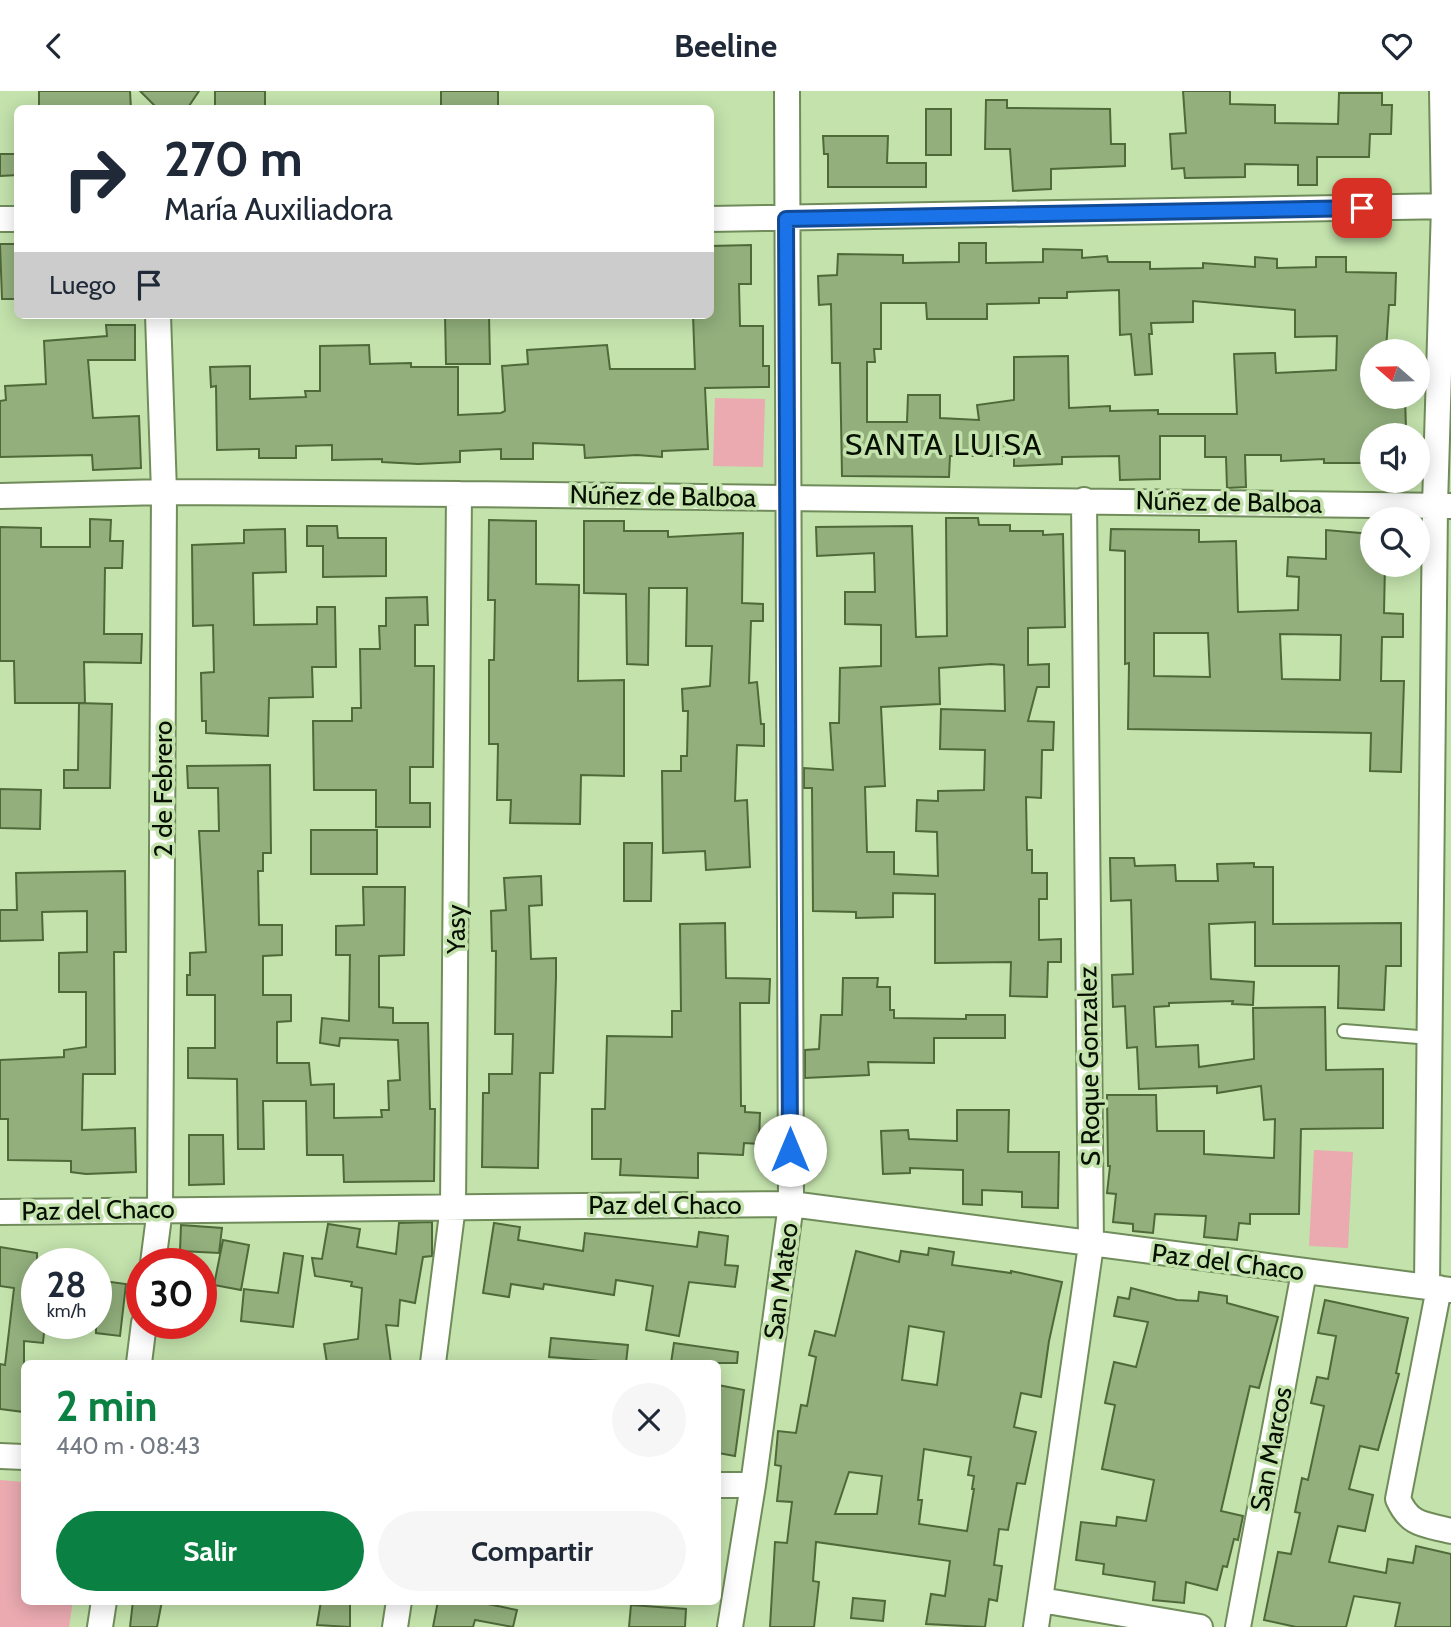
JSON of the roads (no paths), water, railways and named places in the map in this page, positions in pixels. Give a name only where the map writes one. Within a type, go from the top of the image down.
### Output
[{"type":"street","name":"San Mateo","points":[[730,1627],[753,1485],[791,1204],[787,91]]},
{"type":"street","points":[[1442,91],[1447,206],[1431,1038],[1439,1288],[1398,1499],[1405,1515],[1420,1523],[1451,1531]]},
{"type":"street","points":[[714,219],[1447,206]]},
{"type":"street","name":"2 de Febrero","points":[[155,1248],[160,1209],[164,492],[158,319]]},
{"type":"street","name":"Núñez de Balboa","points":[[0,496],[164,492],[459,494],[1443,506]]},
{"type":"street","name":"Yasy","points":[[433,1360],[453,1206],[459,494]]},
{"type":"street","name":"S Roque Gonzalez","points":[[1036,1627],[1091,1245],[1084,500]]},
{"type":"street","name":"Paz del Chaco","points":[[0,1212],[791,1204],[1439,1288]]},
{"type":"street","name":"San Marcos","points":[[1238,1627],[1304,1272]]},
{"type":"street","points":[[139,1360],[142,1339]]},
{"type":"street","points":[[0,1455],[21,1457]]},
{"type":"street","points":[[721,1485],[753,1485]]},
{"type":"street","points":[[1041,1600],[1200,1627]]},
{"type":"street","points":[[100,1627],[103,1605]]},
{"type":"street","points":[[395,1627],[398,1605]]},
{"type":"lane","points":[[1344,1031],[1431,1038]]},
{"type":"district","name":"SANTA LUISA","points":[[944,445]]}]
